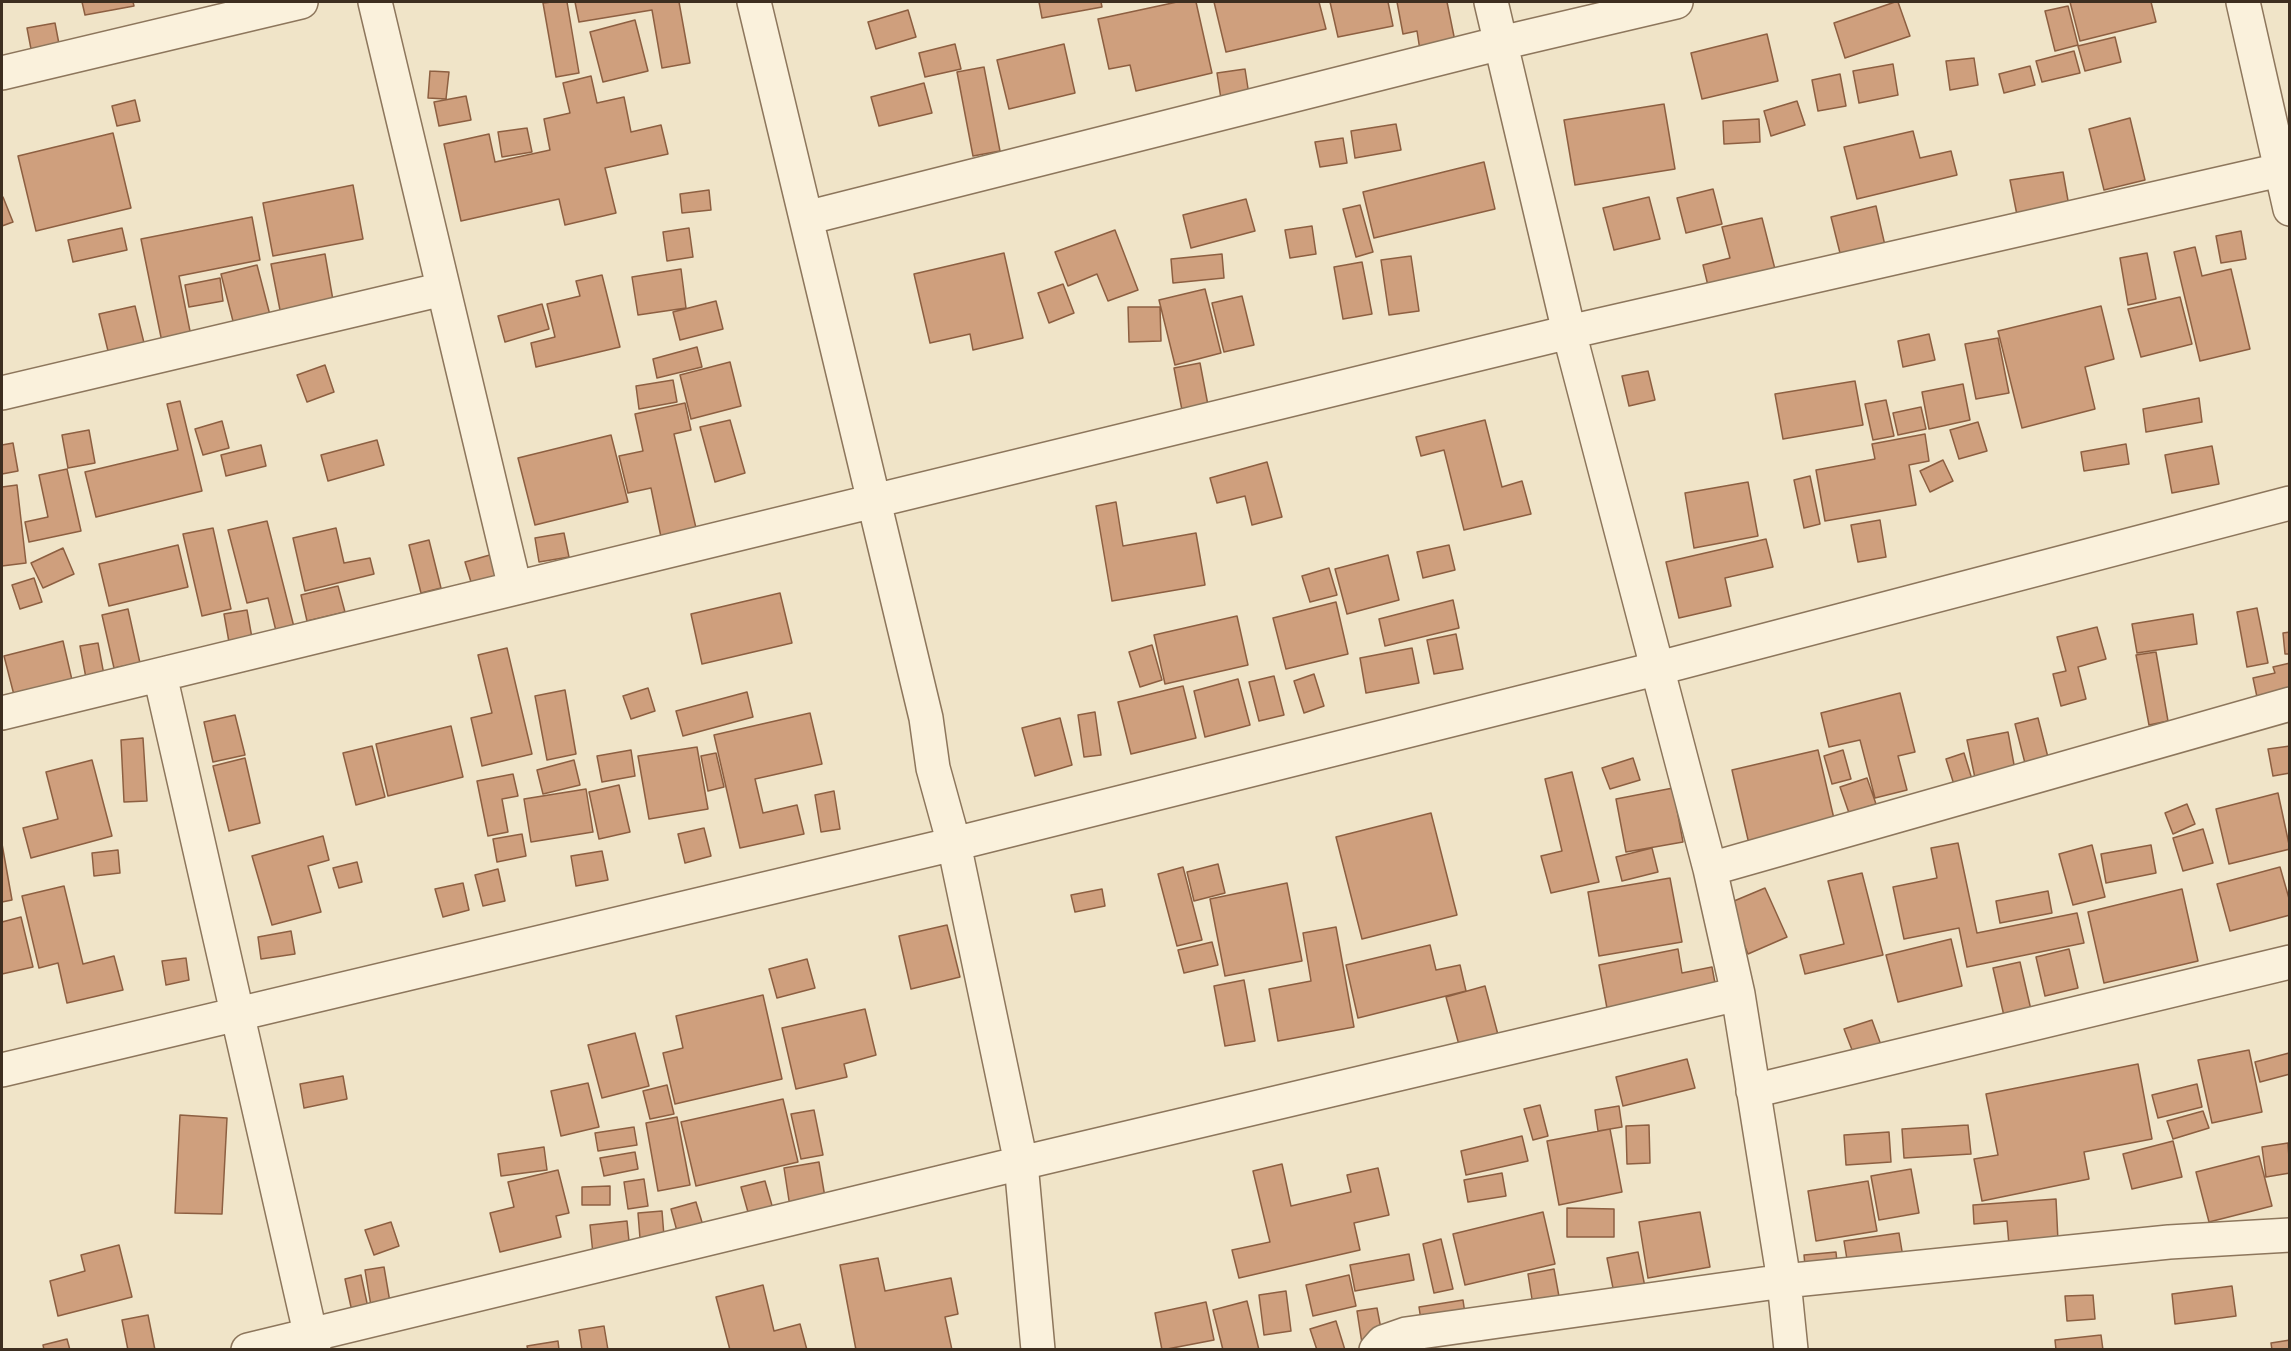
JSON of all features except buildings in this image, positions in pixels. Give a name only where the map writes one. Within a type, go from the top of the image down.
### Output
[{"type":"street","points":[[2,73],[301,2]]},
{"type":"street","points":[[375,2],[515,588]]},
{"type":"street","points":[[754,2],[926,718],[933,768],[954,844],[1021,1163],[1038,1350]]},
{"type":"street","points":[[1491,2],[1569,332],[1659,668],[1710,869],[1738,994],[1784,1281],[1791,1350]]},
{"type":"street","points":[[806,218],[1501,43],[1676,2]]},
{"type":"street","points":[[2244,2],[2285,173],[2289,209]]},
{"type":"street","points":[[2,713],[1569,332],[2285,173]]},
{"type":"street","points":[[2,393],[443,289]]},
{"type":"street","points":[[2,1070],[954,844],[1659,668],[2289,503]]},
{"type":"street","points":[[160,675],[312,1342]]},
{"type":"street","points":[[1710,869],[2289,704]]},
{"type":"street","points":[[1753,1090],[2289,962]]},
{"type":"street","points":[[248,1350],[312,1342],[1021,1163],[1738,994]]},
{"type":"street","points":[[1376,1350],[1383,1342],[1406,1334],[1784,1281],[2169,1242],[2289,1235]]}]
